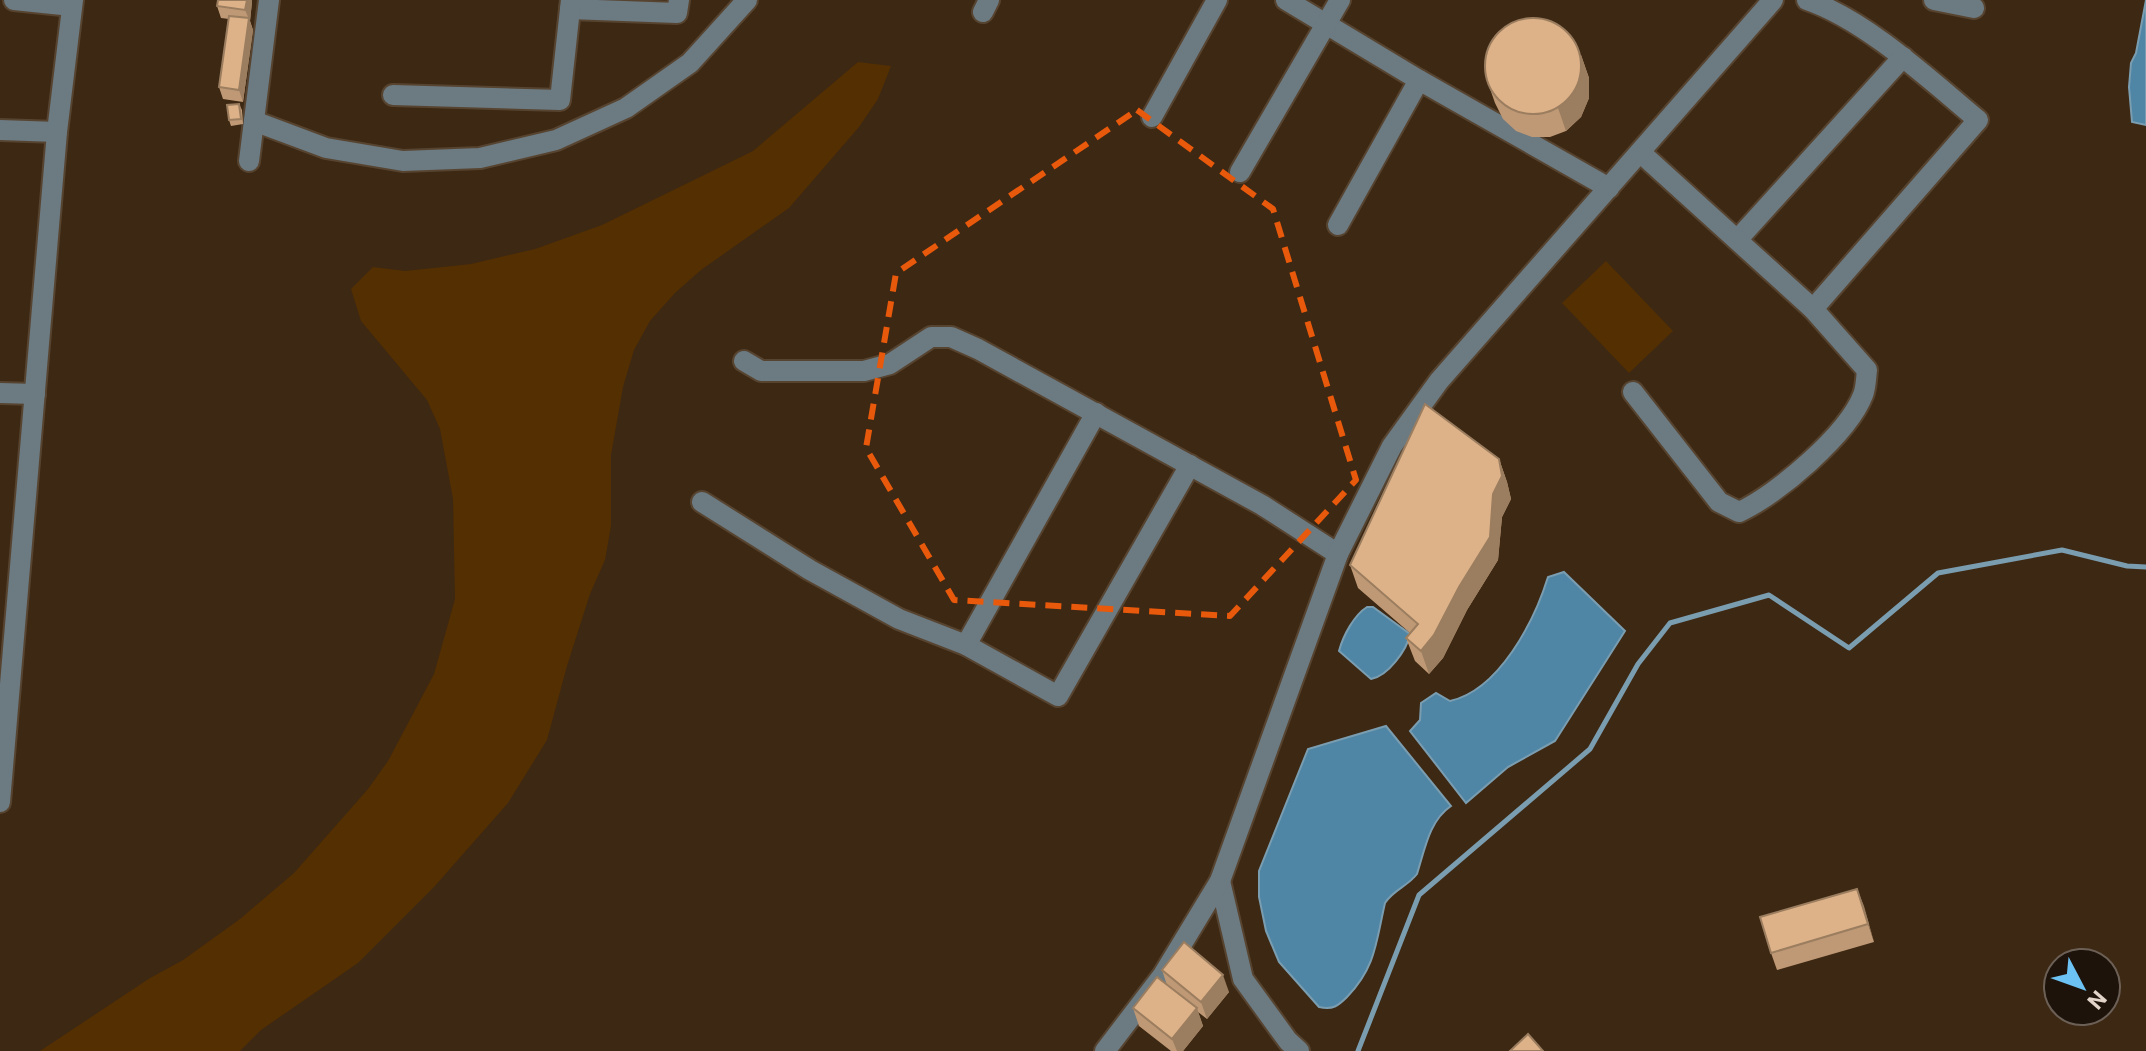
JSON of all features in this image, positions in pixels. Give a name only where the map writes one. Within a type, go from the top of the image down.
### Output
[{"type":"street","points":[[0,802],[8,626],[35,394],[57,132],[72,3],[14,0]]},
{"type":"street","points":[[249,161],[269,0]]},
{"type":"street","points":[[393,95],[560,100],[570,5],[677,13],[679,0]]},
{"type":"street","points":[[254,121],[326,148],[403,161],[480,158],[556,140],[626,108],[690,63],[747,0]]},
{"type":"street","points":[[1152,117],[1217,0]]},
{"type":"street","points":[[1286,0],[1609,188]]},
{"type":"street","points":[[1240,172],[1340,0]]},
{"type":"street","points":[[1105,1051],[1163,975],[1220,881],[1338,554],[1392,446],[1439,381],[1773,0]]},
{"type":"street","points":[[1807,0],[1826,7],[1903,57],[1978,120],[1813,309]]},
{"type":"street","points":[[1934,0],[1974,8]]},
{"type":"street","points":[[1738,239],[1903,57]]},
{"type":"street","points":[[1338,225],[1419,80]]},
{"type":"street","points":[[0,130],[57,132]]},
{"type":"street","points":[[1633,392],[1719,502],[1739,512],[1760,503],[1839,434],[1864,394],[1867,370],[1813,309],[1641,153]]},
{"type":"street","points":[[744,361],[761,371],[864,371],[890,364],[931,337],[951,337],[1262,505],[1338,554]]},
{"type":"street","points":[[0,393],[35,394]]},
{"type":"street","points":[[966,645],[1096,413]]},
{"type":"street","points":[[702,502],[810,570],[899,619],[966,645],[1058,696],[1190,465]]},
{"type":"street","points":[[1220,881],[1243,979],[1288,1041],[1299,1051]]},
{"type":"highlighted area","points":[[1137,110],[1273,209],[1356,480],[1230,616],[954,600],[866,448],[896,273]]},
{"type":"shaded area","points":[[858,62],[891,66],[878,99],[859,127],[789,208],[701,270],[675,293],[650,321],[634,350],[623,387],[611,455],[611,526],[605,560],[590,594],[547,740],[508,803],[434,887],[358,963],[261,1030],[240,1051],[40,1051],[150,978],[183,960],[240,919],[294,873],[368,789],[388,761],[434,674],[455,599],[453,499],[440,429],[427,400],[361,321],[351,289],[373,267],[405,271],[471,264],[535,249],[602,225],[753,151]]},
{"type":"shaded area","points":[[1606,261],[1673,331],[1629,373],[1562,303]]},
{"type":"water","points":[[2146,0],[2146,125],[2132,122],[2129,87],[2131,63],[2136,53]]},
{"type":"water","points":[[1564,572],[1625,631],[1555,741],[1508,767],[1466,803],[1410,731],[1420,720],[1421,703],[1436,693],[1450,701],[1484,683],[1499,669],[1524,633],[1548,577]]},
{"type":"water","points":[[1367,607],[1373,607],[1410,634],[1396,661],[1384,673],[1371,679],[1339,651],[1350,626]]},
{"type":"water","points":[[1386,726],[1451,806],[1433,828],[1417,874],[1385,903],[1374,953],[1357,986],[1338,1005],[1319,1007],[1279,962],[1266,931],[1259,897],[1259,871],[1308,749]]},
{"type":"building","points":[[218,0],[247,0],[245,10],[217,6]]},
{"type":"building","points":[[229,16],[249,18],[239,90],[219,87]]},
{"type":"building","points":[[1533,18],[1551,22],[1567,32],[1577,48],[1581,66],[1577,84],[1567,100],[1551,110],[1533,114],[1515,110],[1499,100],[1489,84],[1485,66],[1489,48],[1499,32],[1515,22]]},
{"type":"building","points":[[239,104],[241,119],[229,120],[227,105]]},
{"type":"building","points":[[1425,404],[1499,459],[1502,476],[1493,494],[1490,537],[1434,635],[1421,651],[1406,638],[1418,624],[1350,565]]},
{"type":"building","points":[[1857,889],[1868,924],[1771,953],[1760,917]]},
{"type":"building","points":[[1184,942],[1223,975],[1201,1002],[1162,970]]},
{"type":"building","points":[[1157,977],[1197,1008],[1172,1039],[1133,1008]]},
{"type":"building","points":[[1528,1034],[1543,1051],[1510,1051]]},
{"type":"waterway","points":[[1358,1051],[1419,895],[1590,749],[1638,664],[1670,623],[1769,595],[1849,648],[1938,573],[2062,550],[2127,566],[2146,567]]}]
